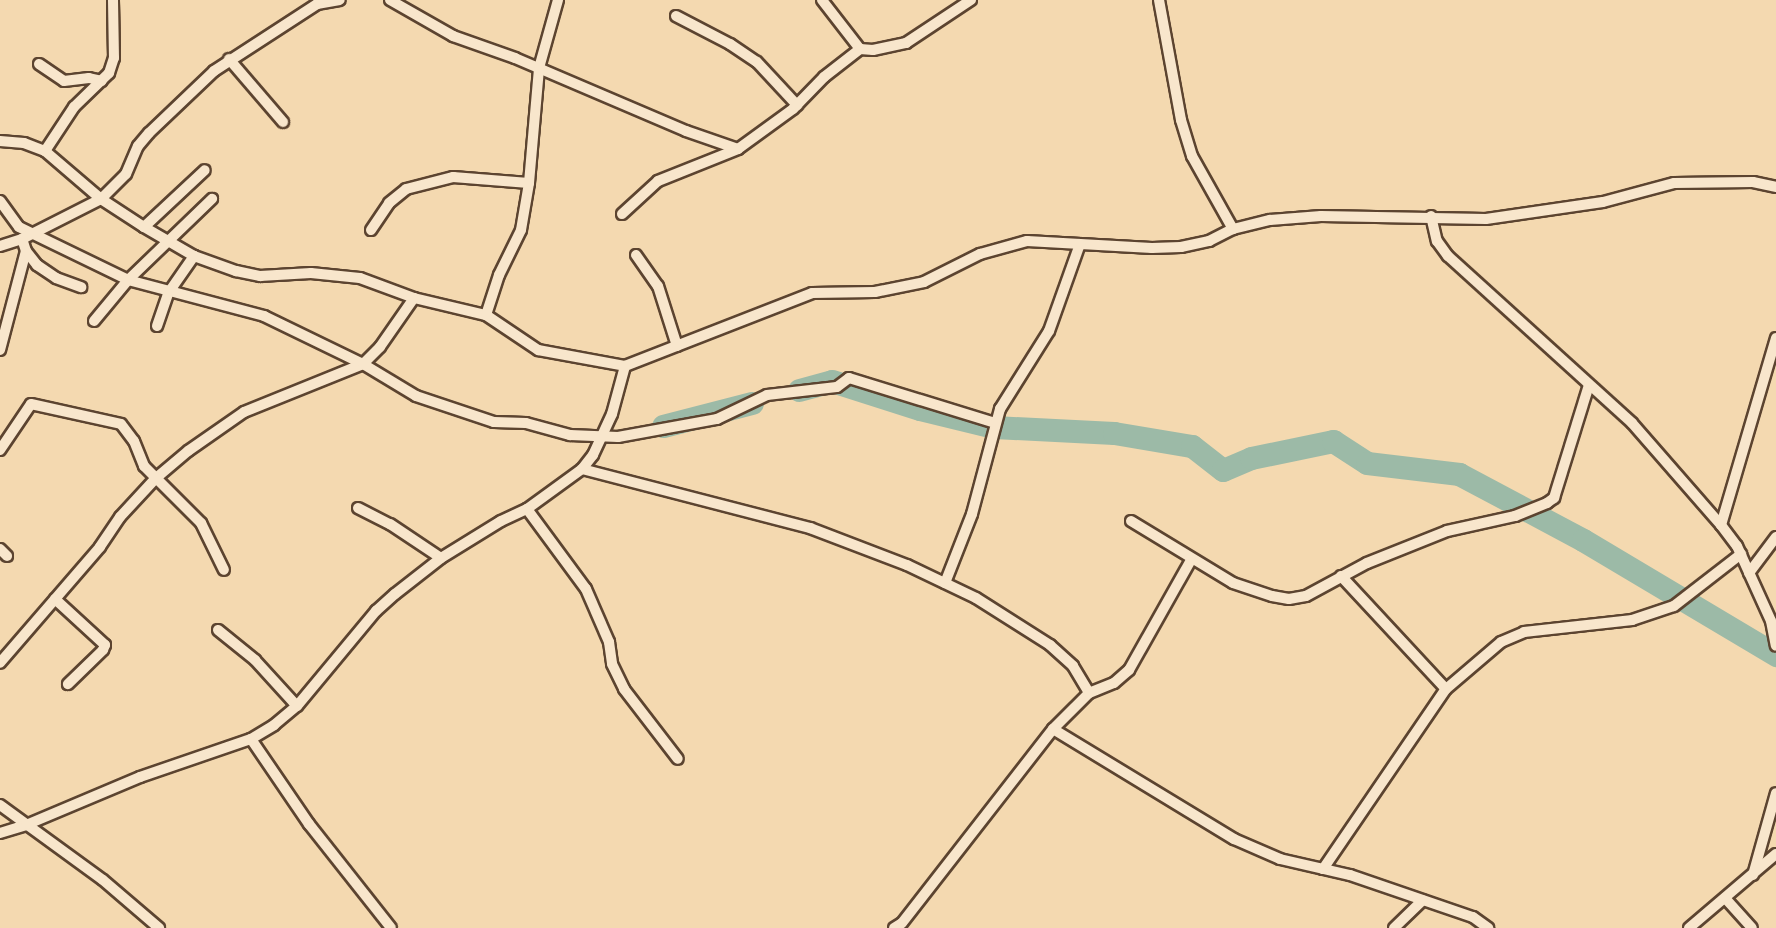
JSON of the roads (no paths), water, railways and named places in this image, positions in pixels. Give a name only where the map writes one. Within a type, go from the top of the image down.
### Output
[{"type":"street","points":[[44,151],[74,107],[109,73],[114,58],[113,0]]},
{"type":"street","points":[[0,246],[27,237],[101,199],[126,174],[138,146],[149,133],[229,59],[317,4],[340,0]]},
{"type":"street","points":[[390,0],[453,36],[738,149]]},
{"type":"street","points":[[486,315],[499,275],[520,230],[530,184],[539,68],[558,0]]},
{"type":"street","points":[[822,0],[860,50]]},
{"type":"street","points":[[622,214],[658,181],[738,149],[797,105],[824,77],[860,50],[885,50],[905,43],[971,0]]},
{"type":"street","points":[[1160,0],[1181,120],[1192,156],[1233,229]]},
{"type":"street","points":[[676,16],[730,44],[757,62],[797,105]]},
{"type":"street","points":[[229,59],[283,122]]},
{"type":"street","points":[[39,64],[64,81],[89,78],[102,81]]},
{"type":"street","points":[[0,141],[24,143],[44,151],[101,199],[194,256],[236,271],[260,276],[311,273],[360,278],[414,298],[486,315],[538,351],[625,366],[759,311],[812,293],[875,292],[924,282],[980,254],[1013,243],[1027,241],[1181,247],[1209,241],[1233,229],[1270,220],[1321,216],[1486,219],[1603,202],[1674,183],[1753,182],[1776,187]]},
{"type":"street","points":[[144,227],[205,170]]},
{"type":"street","points":[[371,230],[389,203],[406,189],[453,177],[530,184]]},
{"type":"street","points":[[94,321],[128,280],[212,199]]},
{"type":"street","points":[[0,201],[27,237],[128,280],[264,316],[363,364],[397,387],[478,418],[526,423],[570,435],[618,437],[717,419],[767,395],[837,387],[849,378],[995,423]]},
{"type":"street","points":[[1431,216],[1437,241],[1463,272],[1632,423],[1721,525],[1741,554],[1771,621],[1776,646]]},
{"type":"street","points":[[0,350],[26,251],[27,237]]},
{"type":"street","points":[[945,583],[972,514],[995,423],[1009,393],[1049,331],[1080,244]]},
{"type":"street","points":[[26,251],[37,265],[56,278],[81,288]]},
{"type":"street","points":[[636,255],[658,286],[677,346]]},
{"type":"street","points":[[157,326],[169,292],[194,256]]},
{"type":"street","points":[[0,663],[100,547],[120,517],[156,478],[204,438],[244,412],[326,382],[363,364],[380,347],[414,298]]},
{"type":"street","points":[[1721,525],[1776,338]]},
{"type":"street","points":[[0,833],[26,825],[139,777],[251,740],[297,706],[376,611],[441,558],[501,521],[527,509],[582,469],[593,455],[612,414],[625,366]]},
{"type":"street","points":[[1131,521],[1191,560],[1233,583],[1289,599],[1306,596],[1341,576],[1447,531],[1515,516],[1547,503],[1553,498],[1589,385]]},
{"type":"street","points":[[0,450],[31,404],[43,404],[121,425],[134,441],[144,466],[201,523],[224,569]]},
{"type":"street","points":[[582,469],[810,528],[945,583],[976,597],[1050,645],[1073,666],[1089,693]]},
{"type":"street","points":[[358,508],[390,524],[441,558]]},
{"type":"street","points":[[527,509],[586,589],[610,642],[612,664],[624,689],[678,759]]},
{"type":"street","points":[[1749,573],[1776,537]]},
{"type":"street","points":[[1323,869],[1446,689],[1501,642],[1524,632],[1632,620],[1674,606],[1741,554]]},
{"type":"street","points":[[900,926],[1053,729],[1089,693],[1114,683],[1129,670],[1191,560]]},
{"type":"street","points":[[1341,576],[1446,689]]},
{"type":"street","points":[[55,600],[105,645],[68,684]]},
{"type":"street","points":[[218,630],[256,660],[297,706]]},
{"type":"street","points":[[1053,729],[1234,839],[1280,859],[1323,869],[1474,917],[1488,928]]},
{"type":"street","points":[[251,740],[309,824],[391,928]]},
{"type":"street","points":[[1753,875],[1776,793]]},
{"type":"street","points":[[0,805],[103,880],[159,928]]},
{"type":"street","points":[[1689,928],[1776,854]]},
{"type":"street","points":[[1725,898],[1752,928]]},
{"type":"street","points":[[1394,928],[1423,900]]},
{"type":"waterway","points":[[799,390],[832,381],[920,409],[994,427],[1114,433],[1192,446],[1223,470],[1251,458],[1333,441],[1367,463],[1459,474],[1583,540],[1776,655]]},
{"type":"waterway","points":[[663,426],[752,403]]}]
